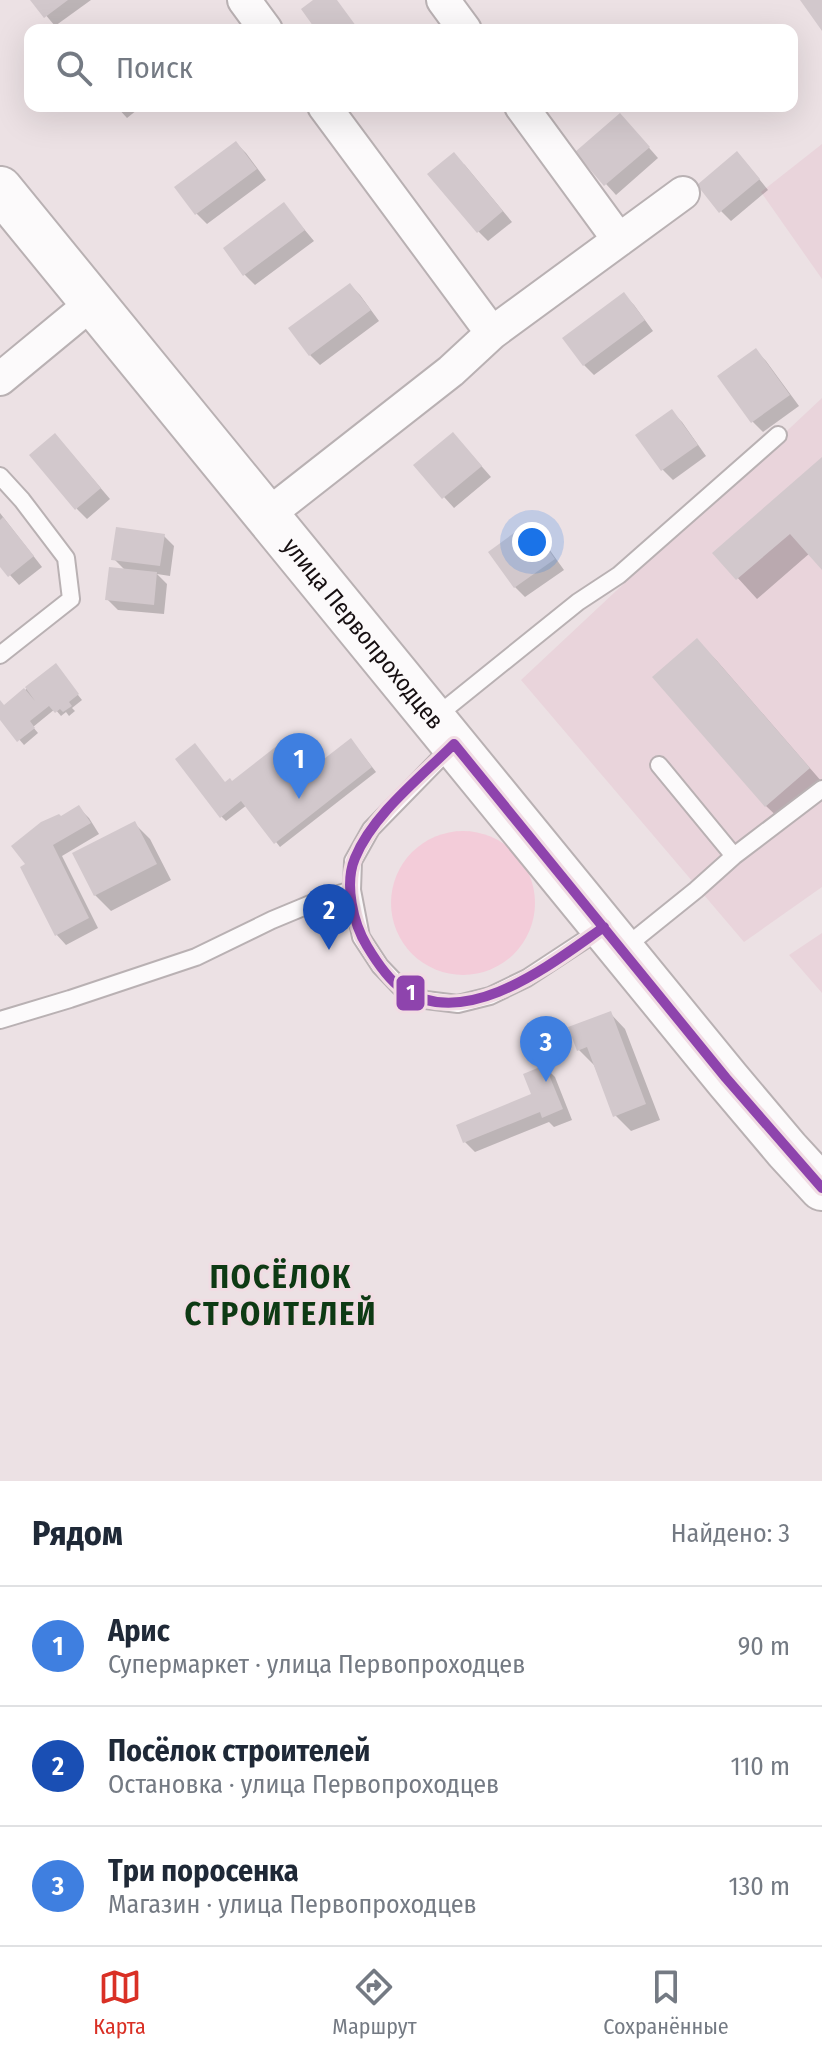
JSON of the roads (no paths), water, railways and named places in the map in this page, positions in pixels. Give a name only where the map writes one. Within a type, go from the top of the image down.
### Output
[{"type":"street","points":[[244,0],[262,24]]},
{"type":"street","points":[[443,0],[461,24]]},
{"type":"street","points":[[328,112],[492,333]]},
{"type":"street","points":[[525,112],[619,240]]},
{"type":"street","name":"улица Первопроходцев","points":[[0,189],[747,1103],[822,1188]]},
{"type":"street","points":[[266,516],[451,371],[492,333],[683,193]]},
{"type":"street","points":[[0,379],[92,303]]},
{"type":"lane","points":[[778,435],[619,575],[578,602],[444,731],[371,829],[353,861],[352,890],[361,937],[380,966],[402,989],[426,1000],[458,1004],[490,996],[613,938],[696,890],[734,856],[822,789]]},
{"type":"lane","points":[[0,476],[66,558],[71,599],[0,655]]},
{"type":"lane","points":[[659,765],[734,856]]},
{"type":"lane","points":[[0,1020],[196,957],[272,920],[352,890]]},
{"type":"place","name":"Арис","points":[[299,799]]},
{"type":"place","name":"Посёлок строителей","points":[[329,950]]},
{"type":"place","name":"Три поросенка","points":[[546,1082]]},
{"type":"district","name":"ПОСЁЛОК СТРОИТЕЛЕЙ","points":[[281,1296]]}]
